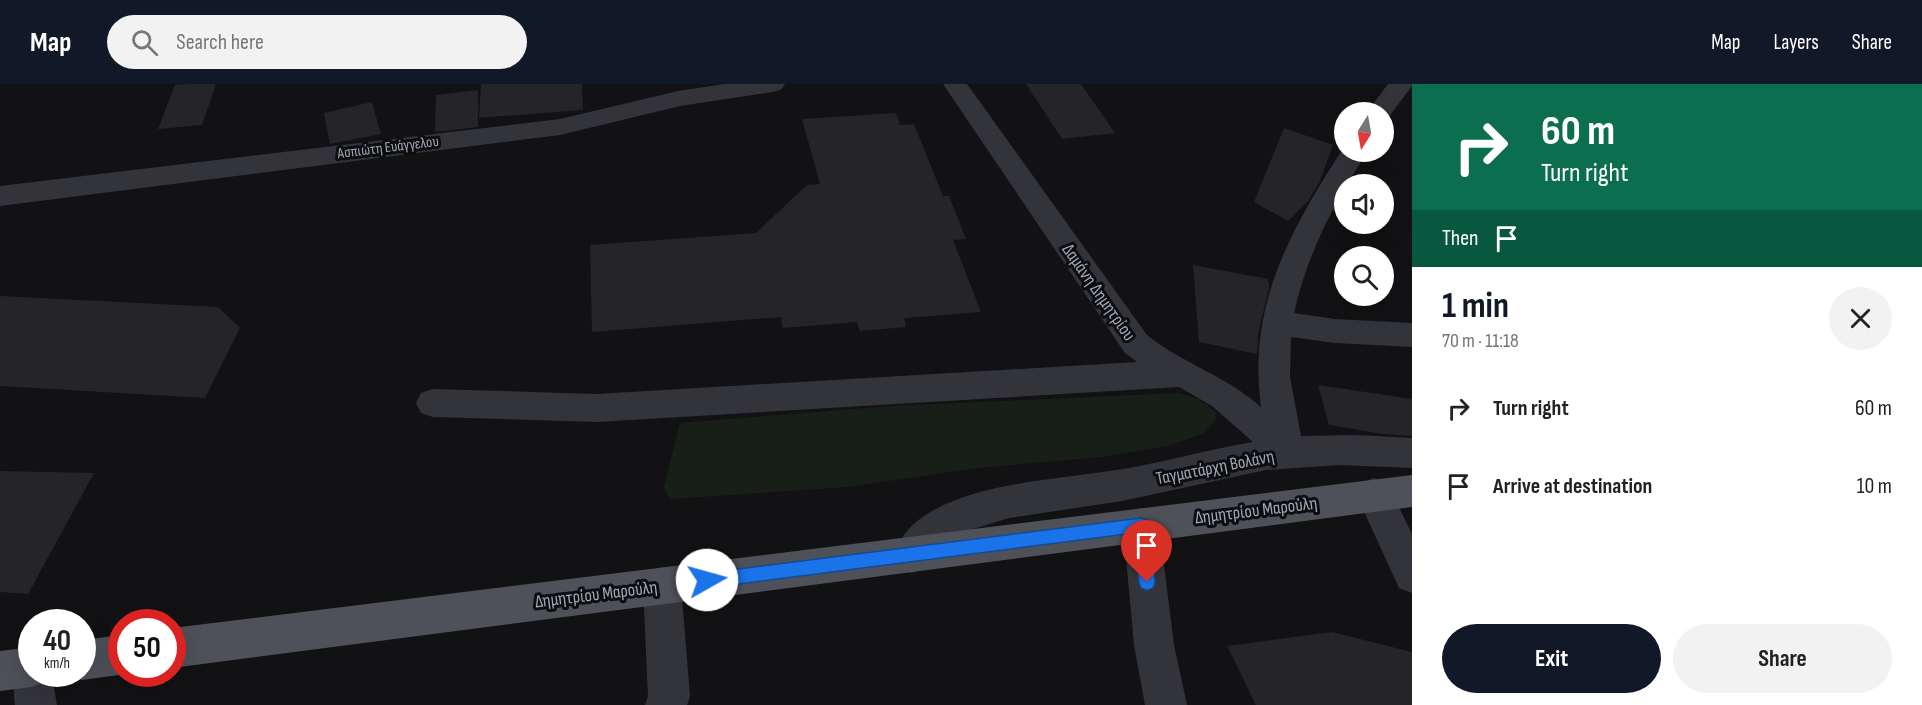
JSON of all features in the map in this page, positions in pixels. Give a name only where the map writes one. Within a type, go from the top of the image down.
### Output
[{"type":"main road","name":"Δημητρίου Μαρούλη","points":[[186,646],[1412,491]]},
{"type":"main road","points":[[0,671],[18,669]]},
{"type":"street","name":"Ασπιώτη Ευάγγελου","points":[[0,196],[560,127],[641,96],[686,97],[773,84]]},
{"type":"street","name":"Δαμάνη Δημητρίου","points":[[955,84],[1131,338],[1148,354],[1229,400],[1287,454]]},
{"type":"street","points":[[1387,102],[1401,84]]},
{"type":"street","name":"Ταγματάρχη Βολάνη","points":[[912,555],[926,535],[972,512],[1002,504],[1122,485],[1227,462],[1287,454],[1274,378],[1277,323],[1281,298],[1296,252],[1319,207],[1348,162]]},
{"type":"street","points":[[1277,323],[1325,331],[1412,335]]},
{"type":"street","points":[[433,403],[597,408],[1185,373]]},
{"type":"street","points":[[1287,454],[1412,453]]},
{"type":"street","points":[[1374,494],[1412,575]]},
{"type":"street","points":[[1141,525],[1154,645],[1166,705]]},
{"type":"street","points":[[662,586],[669,696],[666,705]]},
{"type":"street","points":[[33,687],[36,705]]},
{"type":"shaded area","points":[[1179,393],[1199,399],[1217,413],[1216,420],[1202,434],[1168,446],[1102,457],[977,468],[847,487],[670,499],[664,487],[680,423],[890,406]]},
{"type":"building","points":[[216,84],[202,125],[158,129],[175,85]]},
{"type":"building","points":[[481,84],[582,84],[583,110],[479,118]]},
{"type":"building","points":[[1026,84],[1081,84],[1115,133],[1062,139]]},
{"type":"building","points":[[478,90],[478,127],[435,132],[436,95]]},
{"type":"building","points":[[372,102],[381,134],[330,144],[324,113]]},
{"type":"building","points":[[896,113],[900,125],[914,124],[943,196],[949,196],[966,239],[953,240],[981,312],[904,318],[906,327],[860,331],[857,322],[783,328],[781,317],[592,332],[590,245],[756,233],[807,185],[820,184],[802,119]]},
{"type":"building","points":[[1284,128],[1333,145],[1320,181],[1308,201],[1288,221],[1254,202]]},
{"type":"building","points":[[1193,265],[1268,279],[1269,288],[1258,334],[1257,354],[1199,342]]},
{"type":"building","points":[[0,296],[218,307],[240,328],[205,398],[0,386]]},
{"type":"building","points":[[1318,385],[1412,399],[1412,436],[1383,434],[1329,425]]},
{"type":"building","points":[[0,471],[94,473],[28,594],[0,592]]},
{"type":"building","points":[[1332,632],[1412,652],[1412,705],[1256,705],[1227,646]]},
{"type":"route","points":[[707,580],[1141,525],[1147,582]]}]
